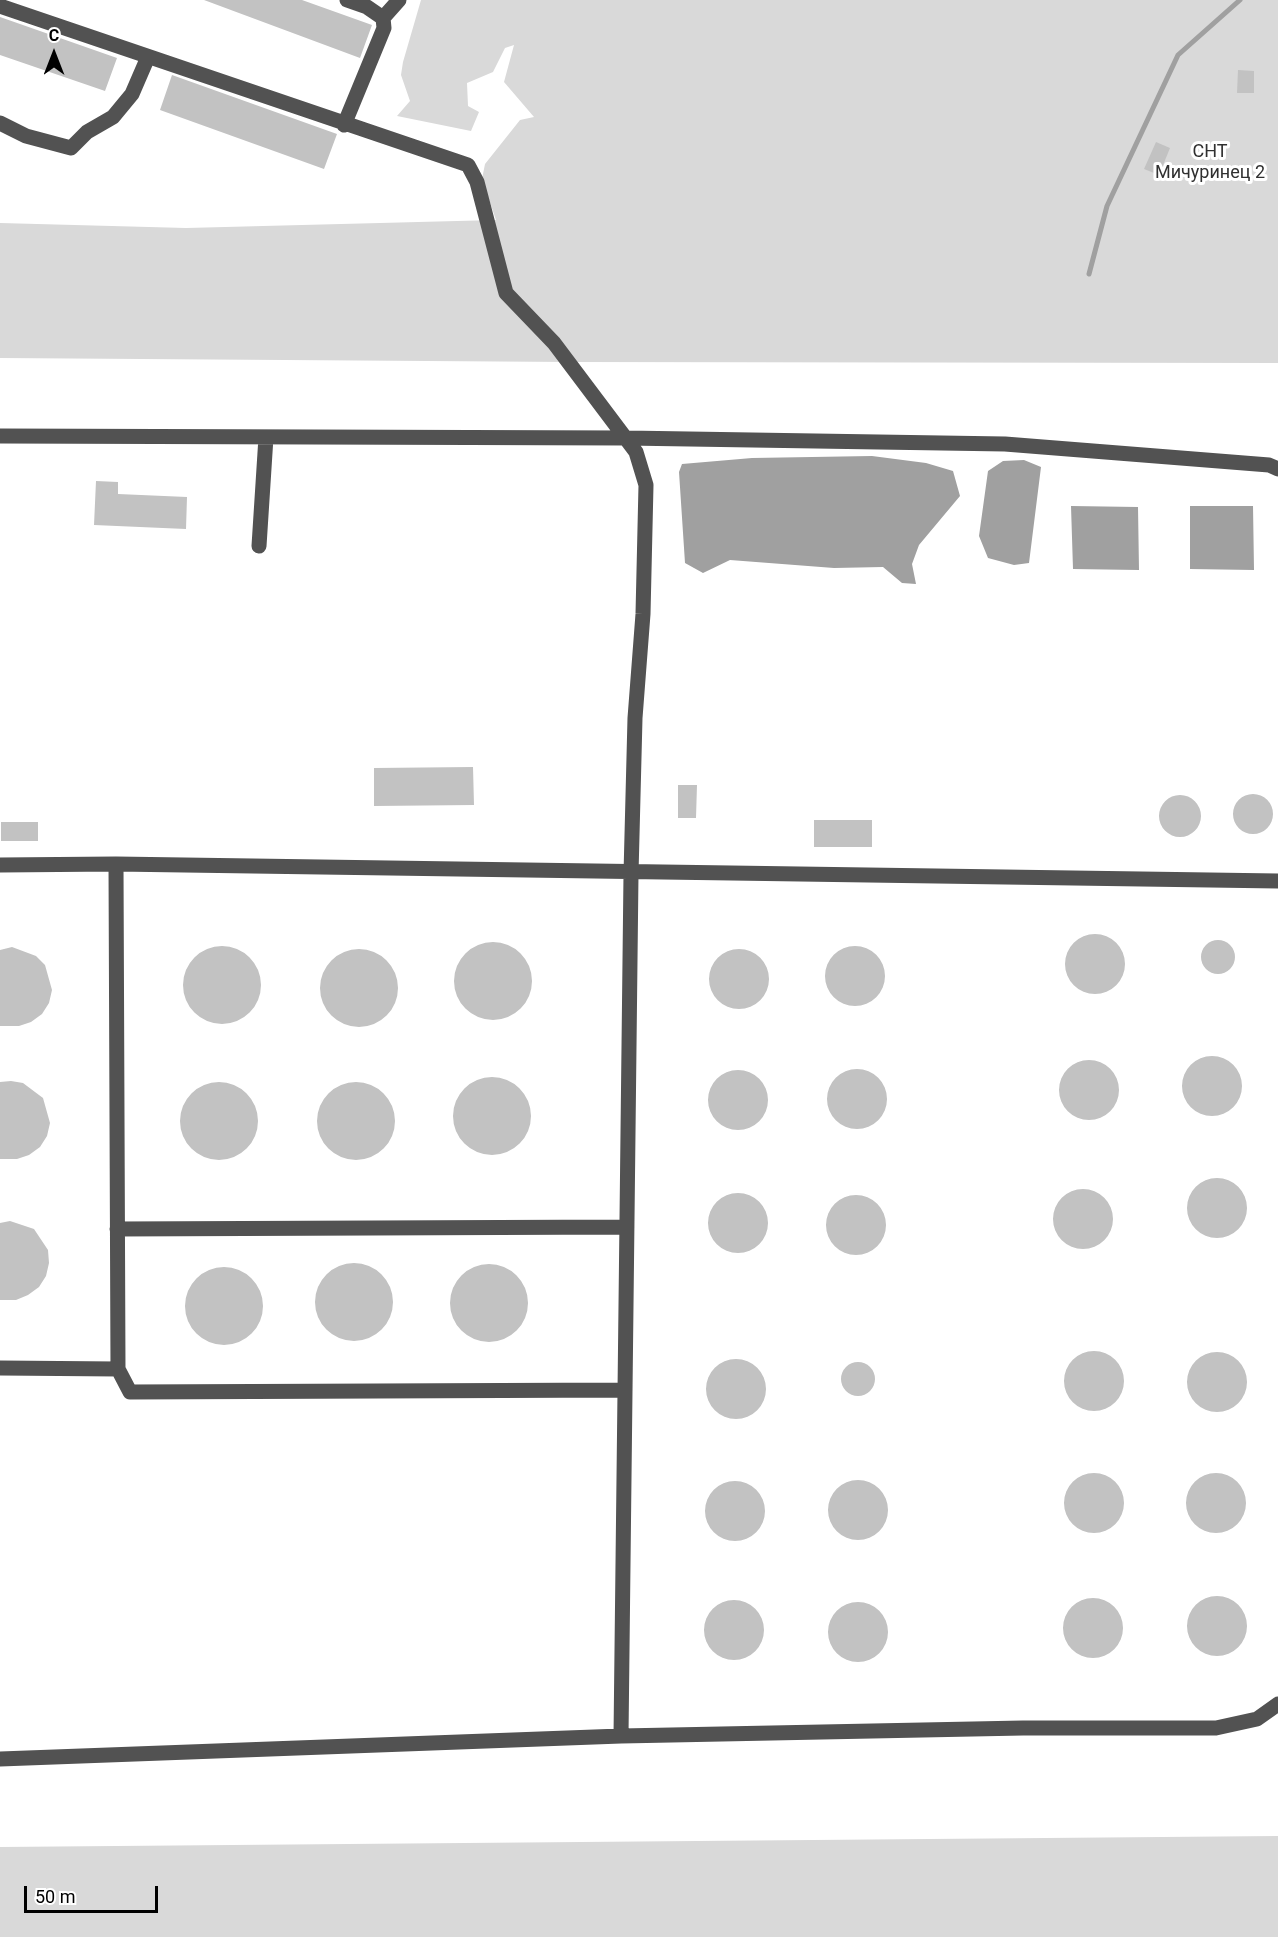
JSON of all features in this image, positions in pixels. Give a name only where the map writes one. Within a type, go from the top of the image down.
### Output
[{"type":"street","points":[[347,0],[367,7],[383,18]]},
{"type":"street","points":[[344,125],[384,28],[383,18],[399,0]]},
{"type":"street","points":[[0,6],[344,125],[468,165],[477,182],[506,293],[554,343],[636,452],[646,485],[643,614],[635,718],[631,874],[621,1736]]},
{"type":"street","points":[[0,123],[26,136],[71,148],[87,132],[113,117],[132,93],[148,57]]},
{"type":"street","points":[[0,436],[626,438],[1005,444],[1274,467]]},
{"type":"street","points":[[259,546],[266,437]]},
{"type":"street","points":[[116,864],[118,1369],[130,1392],[625,1390]]},
{"type":"street","points":[[0,865],[116,864],[631,874],[1278,881]]},
{"type":"street","points":[[117,1229],[627,1227]]},
{"type":"street","points":[[0,1368],[118,1369]]},
{"type":"street","points":[[0,1759],[621,1736],[1023,1728],[1216,1728],[1257,1719],[1278,1704]]},
{"type":"green space","name":"СНТ Мичуринец 2","points":[[421,0],[1278,0],[1278,363],[0,358],[0,223],[186,228],[496,220],[482,179],[485,164],[520,120],[534,117],[504,82],[514,45],[505,48],[493,72],[467,83],[468,106],[479,112],[471,131],[397,116],[410,101],[401,75]]},
{"type":"green space","points":[[1278,1836],[1278,1937],[0,1937],[0,1847]]},
{"type":"shaded area","points":[[872,456],[926,463],[953,471],[960,496],[919,545],[912,564],[916,584],[902,583],[883,567],[834,568],[730,560],[703,573],[685,563],[679,472],[682,464],[752,458]]},
{"type":"shaded area","points":[[1024,460],[1041,467],[1029,563],[1014,565],[988,558],[979,536],[988,471],[1003,461]]},
{"type":"shaded area","points":[[1071,506],[1138,507],[1139,570],[1073,569]]},
{"type":"shaded area","points":[[1190,506],[1253,506],[1254,570],[1190,569]]},
{"type":"building","points":[[204,0],[302,0],[372,25],[360,58]]},
{"type":"building","points":[[0,17],[117,58],[105,91],[0,55]]},
{"type":"building","points":[[1238,70],[1254,71],[1254,93],[1237,93]]},
{"type":"building","points":[[172,75],[337,134],[324,169],[160,110]]},
{"type":"building","points":[[1156,142],[1170,148],[1159,175],[1144,169]]},
{"type":"building","points":[[96,481],[118,482],[118,494],[187,497],[186,529],[94,525]]},
{"type":"building","points":[[473,767],[474,805],[374,806],[374,768]]},
{"type":"building","points":[[678,785],[697,785],[696,818],[678,818]]},
{"type":"building","points":[[1253,794],[1261,795],[1267,800],[1272,806],[1272,822],[1267,828],[1261,833],[1253,834],[1245,833],[1239,828],[1234,822],[1233,814],[1234,806],[1239,800],[1245,795]]},
{"type":"building","points":[[1180,795],[1195,801],[1201,816],[1195,831],[1180,837],[1165,831],[1159,816],[1165,801]]},
{"type":"building","points":[[814,820],[872,820],[872,847],[814,847]]},
{"type":"building","points":[[1,822],[38,822],[38,841],[1,841]]},
{"type":"building","points":[[1089,934],[1101,934],[1112,939],[1120,947],[1125,964],[1123,976],[1112,989],[1101,994],[1089,994],[1078,989],[1070,981],[1065,970],[1065,958],[1070,947],[1078,939]]},
{"type":"building","points":[[1218,940],[1230,945],[1235,957],[1230,969],[1218,974],[1206,969],[1201,957],[1206,945]]},
{"type":"building","points":[[485,942],[501,942],[515,948],[526,959],[532,973],[532,989],[526,1003],[515,1014],[501,1020],[485,1020],[471,1014],[460,1003],[454,989],[454,973],[460,959],[471,948]]},
{"type":"building","points":[[214,946],[230,946],[244,952],[255,963],[261,977],[261,993],[255,1007],[244,1018],[230,1024],[214,1024],[200,1018],[189,1007],[183,993],[183,977],[189,963],[200,952]]},
{"type":"building","points":[[849,946],[861,946],[872,951],[880,959],[885,976],[883,988],[872,1001],[861,1006],[849,1006],[838,1001],[830,993],[825,982],[825,970],[830,959],[838,951]]},
{"type":"building","points":[[12,947],[36,956],[45,965],[52,990],[49,1003],[42,1014],[31,1022],[19,1026],[0,1026],[0,950]]},
{"type":"building","points":[[351,949],[367,949],[381,955],[392,966],[398,980],[398,996],[392,1010],[381,1021],[367,1027],[351,1027],[337,1021],[326,1010],[320,996],[320,980],[326,966],[337,955]]},
{"type":"building","points":[[733,949],[745,949],[756,954],[764,962],[769,979],[767,991],[756,1004],[745,1009],[733,1009],[722,1004],[714,996],[709,985],[709,973],[714,962],[722,954]]},
{"type":"building","points":[[1206,1056],[1218,1056],[1229,1061],[1237,1069],[1242,1086],[1240,1098],[1229,1111],[1218,1116],[1206,1116],[1195,1111],[1187,1103],[1182,1092],[1182,1080],[1187,1069],[1195,1061]]},
{"type":"building","points":[[1083,1060],[1095,1060],[1106,1065],[1114,1073],[1119,1090],[1117,1102],[1106,1115],[1095,1120],[1083,1120],[1072,1115],[1064,1107],[1059,1096],[1059,1084],[1064,1073],[1072,1065]]},
{"type":"building","points":[[851,1069],[863,1069],[874,1074],[882,1082],[887,1099],[885,1111],[874,1124],[863,1129],[851,1129],[840,1124],[832,1116],[827,1105],[827,1093],[832,1082],[840,1074]]},
{"type":"building","points":[[732,1070],[744,1070],[755,1075],[763,1083],[768,1100],[766,1112],[755,1125],[744,1130],[732,1130],[721,1125],[713,1117],[708,1106],[708,1094],[713,1083],[721,1075]]},
{"type":"building","points":[[484,1077],[500,1077],[514,1083],[525,1094],[531,1108],[531,1124],[525,1138],[514,1149],[500,1155],[484,1155],[470,1149],[459,1138],[453,1124],[453,1108],[459,1094],[470,1083]]},
{"type":"building","points":[[0,1082],[23,1083],[43,1098],[50,1123],[47,1136],[40,1147],[29,1155],[17,1159],[0,1159]]},
{"type":"building","points":[[211,1082],[227,1082],[241,1088],[252,1099],[258,1113],[258,1129],[252,1143],[241,1154],[227,1160],[211,1160],[197,1154],[186,1143],[180,1129],[180,1113],[186,1099],[197,1088]]},
{"type":"building","points":[[348,1082],[364,1082],[378,1088],[389,1099],[395,1113],[395,1129],[389,1143],[378,1154],[364,1160],[348,1160],[334,1154],[323,1143],[317,1129],[317,1113],[323,1099],[334,1088]]},
{"type":"building","points":[[1211,1178],[1223,1178],[1234,1183],[1242,1191],[1247,1208],[1245,1220],[1234,1233],[1223,1238],[1211,1238],[1200,1233],[1192,1225],[1187,1214],[1187,1202],[1192,1191],[1200,1183]]},
{"type":"building","points":[[1077,1189],[1089,1189],[1100,1194],[1108,1202],[1113,1219],[1111,1231],[1100,1244],[1089,1249],[1077,1249],[1066,1244],[1058,1236],[1053,1225],[1053,1213],[1058,1202],[1066,1194]]},
{"type":"building","points":[[732,1193],[744,1193],[755,1198],[763,1206],[768,1223],[766,1235],[755,1248],[744,1253],[732,1253],[721,1248],[713,1240],[708,1229],[708,1217],[713,1206],[721,1198]]},
{"type":"building","points":[[850,1195],[862,1195],[873,1200],[881,1208],[886,1225],[884,1237],[873,1250],[862,1255],[850,1255],[839,1250],[831,1242],[826,1231],[826,1219],[831,1208],[839,1200]]},
{"type":"building","points":[[10,1221],[34,1229],[48,1250],[49,1263],[46,1276],[39,1287],[16,1300],[0,1300],[0,1223]]},
{"type":"building","points":[[346,1263],[362,1263],[376,1269],[387,1280],[393,1294],[393,1310],[387,1324],[376,1335],[362,1341],[346,1341],[332,1335],[321,1324],[315,1310],[315,1294],[321,1280],[332,1269]]},
{"type":"building","points":[[481,1264],[497,1264],[511,1270],[522,1281],[528,1295],[528,1311],[522,1325],[511,1336],[497,1342],[481,1342],[467,1336],[456,1325],[450,1311],[450,1295],[456,1281],[467,1270]]},
{"type":"building","points":[[216,1267],[232,1267],[246,1273],[257,1284],[263,1298],[263,1314],[257,1328],[246,1339],[232,1345],[216,1345],[202,1339],[191,1328],[185,1314],[185,1298],[191,1284],[202,1273]]},
{"type":"building","points":[[1088,1351],[1100,1351],[1111,1356],[1119,1364],[1124,1381],[1122,1393],[1111,1406],[1100,1411],[1088,1411],[1077,1406],[1069,1398],[1064,1387],[1064,1375],[1069,1364],[1077,1356]]},
{"type":"building","points":[[1211,1352],[1223,1352],[1234,1357],[1242,1365],[1247,1382],[1245,1394],[1234,1407],[1223,1412],[1211,1412],[1200,1407],[1192,1399],[1187,1388],[1187,1376],[1192,1365],[1200,1357]]},
{"type":"building","points":[[730,1359],[742,1359],[753,1364],[761,1372],[766,1389],[764,1401],[753,1414],[742,1419],[730,1419],[719,1414],[711,1406],[706,1395],[706,1383],[711,1372],[719,1364]]},
{"type":"building","points":[[858,1362],[870,1367],[875,1379],[870,1391],[858,1396],[846,1391],[841,1379],[846,1367]]},
{"type":"building","points":[[1088,1473],[1100,1473],[1111,1478],[1119,1486],[1124,1503],[1122,1515],[1111,1528],[1100,1533],[1088,1533],[1077,1528],[1069,1520],[1064,1509],[1064,1497],[1069,1486],[1077,1478]]},
{"type":"building","points":[[1210,1473],[1222,1473],[1233,1478],[1241,1486],[1246,1503],[1244,1515],[1233,1528],[1222,1533],[1210,1533],[1199,1528],[1191,1520],[1186,1509],[1186,1497],[1191,1486],[1199,1478]]},
{"type":"building","points":[[852,1480],[864,1480],[875,1485],[883,1493],[888,1510],[886,1522],[875,1535],[864,1540],[852,1540],[841,1535],[833,1527],[828,1516],[828,1504],[833,1493],[841,1485]]},
{"type":"building","points":[[729,1481],[741,1481],[752,1486],[760,1494],[765,1511],[763,1523],[752,1536],[741,1541],[729,1541],[718,1536],[710,1528],[705,1517],[705,1505],[710,1494],[718,1486]]},
{"type":"building","points":[[1211,1596],[1223,1596],[1234,1601],[1242,1609],[1247,1626],[1245,1638],[1234,1651],[1223,1656],[1211,1656],[1200,1651],[1192,1643],[1187,1632],[1187,1620],[1192,1609],[1200,1601]]},
{"type":"building","points":[[1087,1598],[1099,1598],[1110,1603],[1118,1611],[1123,1628],[1121,1640],[1110,1653],[1099,1658],[1087,1658],[1076,1653],[1068,1645],[1063,1634],[1063,1622],[1068,1611],[1076,1603]]},
{"type":"building","points":[[728,1600],[740,1600],[751,1605],[759,1613],[764,1630],[762,1642],[751,1655],[740,1660],[728,1660],[717,1655],[709,1647],[704,1636],[704,1624],[709,1613],[717,1605]]},
{"type":"building","points":[[852,1602],[864,1602],[875,1607],[883,1615],[888,1632],[886,1644],[875,1657],[864,1662],[852,1662],[841,1657],[833,1649],[828,1638],[828,1626],[833,1615],[841,1607]]},
{"type":"waterway","points":[[1089,274],[1107,206],[1178,55],[1240,0]]}]
